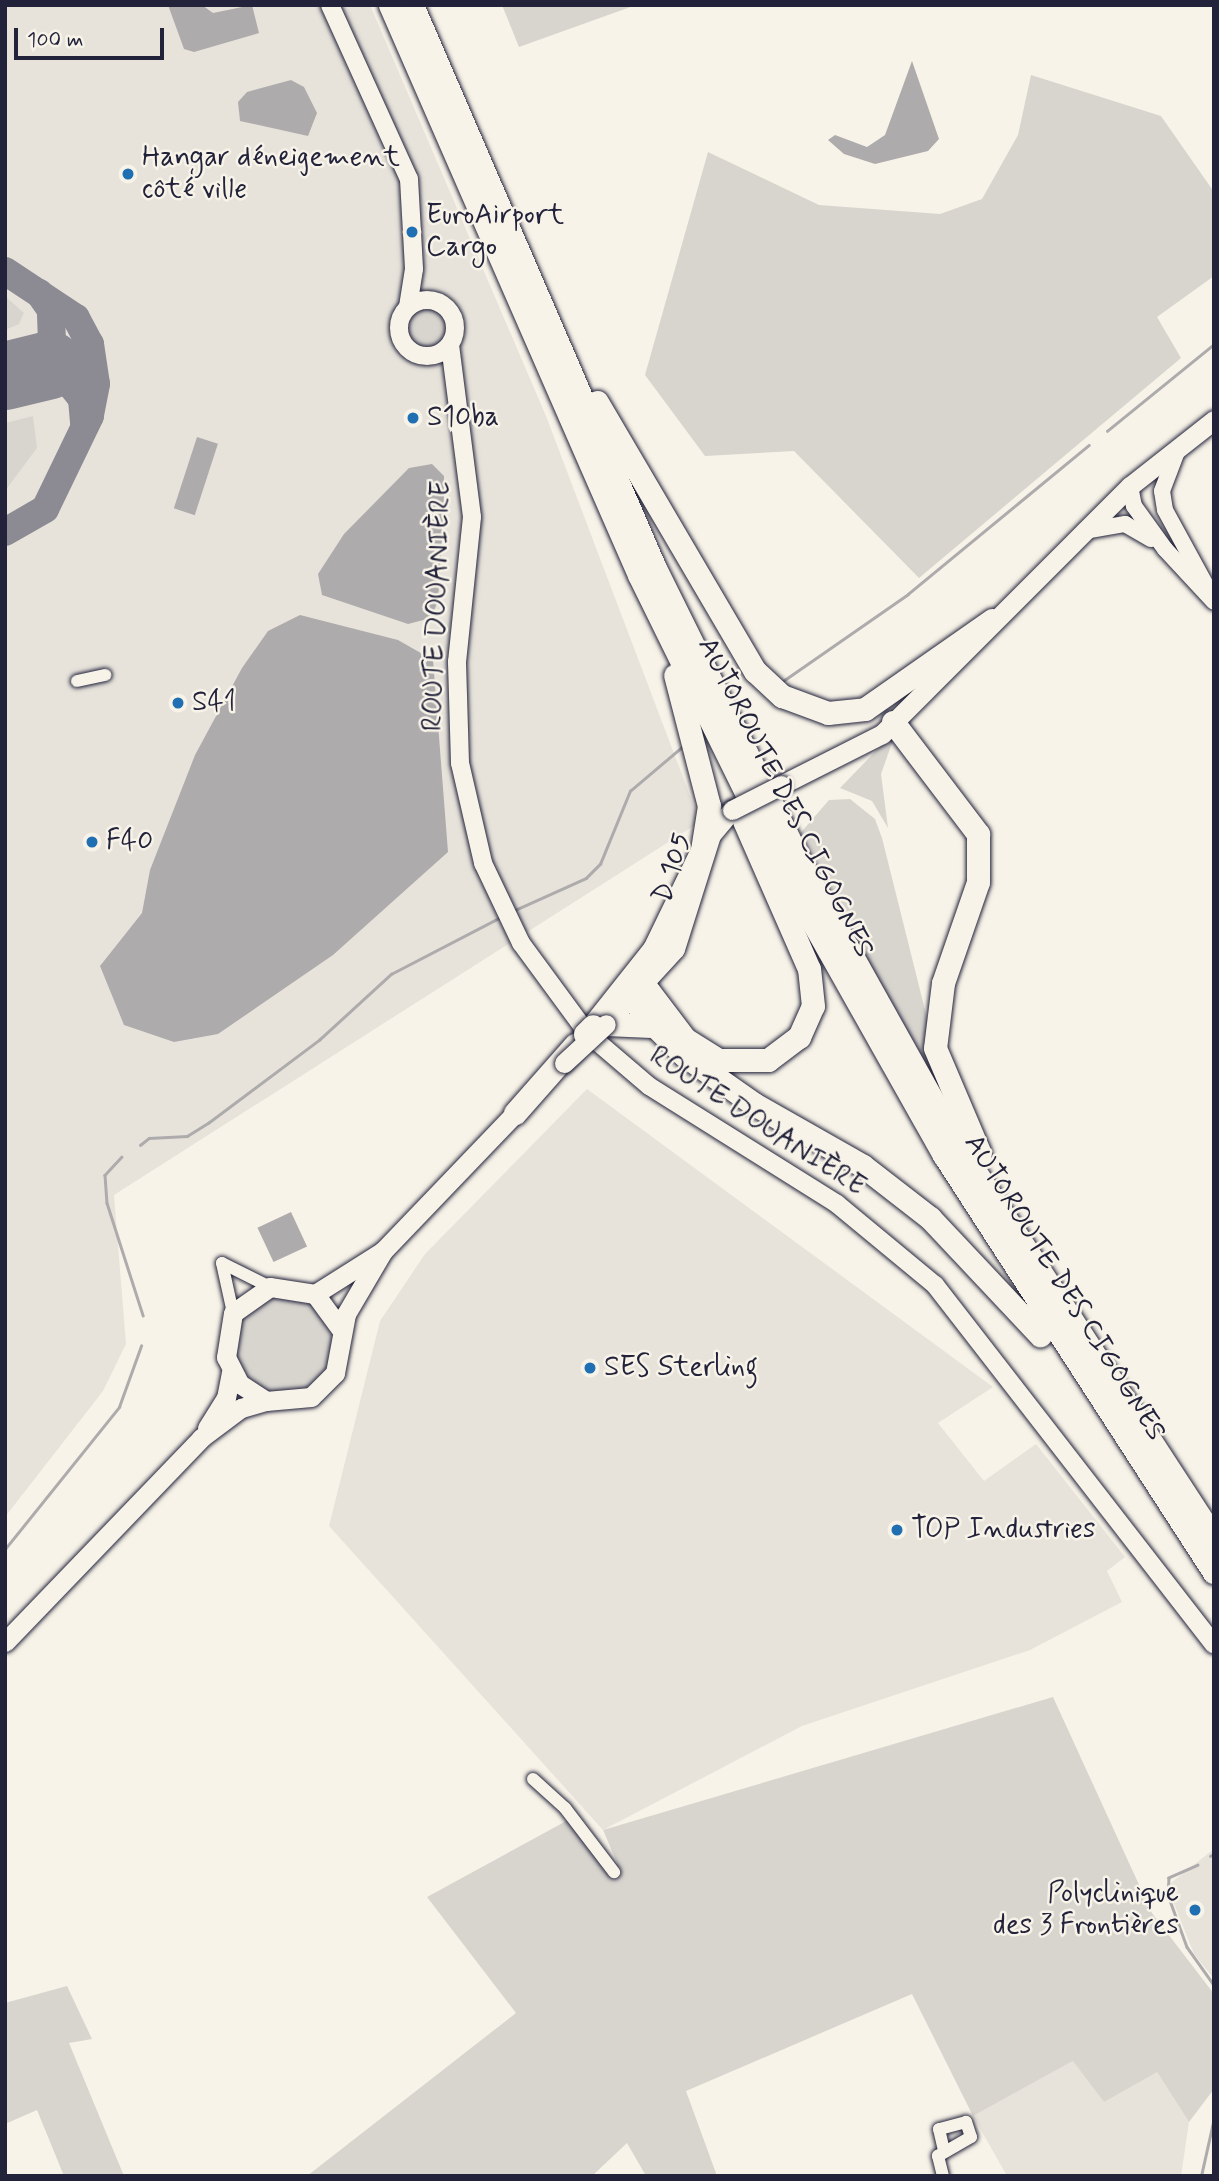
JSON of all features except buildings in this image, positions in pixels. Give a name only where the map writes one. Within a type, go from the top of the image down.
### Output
[{"type":"highway","name":"AUTOROUTE DES CIGOGNES","points":[[390,5],[653,606],[796,892],[944,1155],[1099,1404],[1214,1572]]},
{"type":"highway","name":"AUTOROUTE DES CIGOGNES","points":[[412,5],[559,337],[654,566],[804,870],[1052,1296],[1214,1538]]},
{"type":"highway","points":[[559,337],[755,671],[782,696],[828,713],[865,709],[992,620]]},
{"type":"highway","points":[[640,989],[685,1039],[735,1063],[781,1053],[799,1037],[813,1006],[809,969],[794,927],[653,606]]},
{"type":"highway","points":[[515,1113],[592,1030],[654,949],[687,891],[709,806],[699,752],[653,606]]},
{"type":"highway","points":[[888,728],[978,834],[978,882],[943,983],[936,1048],[983,1161],[1046,1269],[1052,1296]]},
{"type":"highway","points":[[640,989],[651,1026],[726,1086],[863,1166],[930,1218],[1099,1404]]},
{"type":"highway","points":[[592,1030],[651,1026]]},
{"type":"main road","points":[[330,5],[406,170],[414,269],[408,309],[400,337],[411,351],[426,356],[450,345],[452,316],[433,300],[414,269]]},
{"type":"main road","points":[[408,309],[433,300]]},
{"type":"main road","name":"ROUTE DOUANIÈRE","points":[[450,345],[454,398],[472,507],[457,662],[460,763],[484,863],[521,943],[587,1033],[640,1079],[837,1204],[935,1285],[1214,1645]]},
{"type":"main road","name":"ROUTE DOUANIÈRE","points":[[426,356],[454,398]]},
{"type":"main road","name":"D 105","points":[[640,989],[676,949],[711,835],[732,810],[888,728],[992,620],[1130,486],[1214,421]]},
{"type":"main road","points":[[201,1438],[226,1398],[231,1372],[224,1342],[233,1313],[271,1287],[315,1294],[383,1251],[564,1063],[592,1030],[640,989]]},
{"type":"main road","points":[[5,1642],[201,1438],[241,1408],[266,1401],[297,1402],[324,1388],[335,1373],[341,1331],[383,1251]]},
{"type":"main road","points":[[315,1294],[341,1331]]},
{"type":"main road","points":[[231,1372],[266,1401]]},
{"type":"street","points":[[1179,447],[1162,491],[1165,510],[1214,601]]},
{"type":"street","points":[[1130,486],[1134,506],[1164,549],[1214,601]]},
{"type":"street","points":[[1084,531],[1125,524],[1164,549]]},
{"type":"street","points":[[77,681],[105,675]]},
{"type":"street","points":[[233,1313],[222,1263],[271,1287]]},
{"type":"street","points":[[533,1779],[565,1808],[614,1872]]},
{"type":"street","points":[[943,2176],[937,2161],[944,2151]]},
{"type":"shaded area","points":[[5,5],[370,5],[546,416],[700,822],[114,1195],[126,1344],[103,1391],[5,1517]]},
{"type":"shaded area","points":[[168,5],[202,5],[213,13],[252,5],[259,33],[194,52],[184,49]]},
{"type":"shaded area","points":[[502,5],[636,5],[519,47]]},
{"type":"shaded area","points":[[912,61],[939,139],[928,151],[875,164],[844,154],[828,140],[835,135],[867,147],[885,135]]},
{"type":"shaded area","points":[[1031,75],[1161,116],[1214,192],[1214,276],[1157,317],[1181,358],[919,578],[794,451],[705,456],[645,375],[708,152],[819,205],[940,214],[982,199],[1018,135]]},
{"type":"shaded area","points":[[291,80],[304,87],[317,113],[308,136],[240,121],[238,102],[247,92]]},
{"type":"shaded area","points":[[5,296],[24,313],[19,324],[5,330]]},
{"type":"shaded area","points":[[427,308],[441,314],[447,328],[441,342],[427,348],[413,342],[407,328],[413,314]]},
{"type":"shaded area","points":[[33,416],[37,448],[5,491],[5,423]]},
{"type":"shaded area","points":[[197,437],[218,444],[195,515],[174,508]]},
{"type":"shaded area","points":[[432,464],[444,476],[444,504],[438,601],[431,618],[408,624],[322,595],[318,574],[344,534],[409,468]]},
{"type":"shaded area","points":[[300,615],[398,640],[433,660],[448,852],[333,955],[218,1034],[174,1042],[124,1025],[100,966],[142,913],[150,870],[195,755],[242,668],[268,631]]},
{"type":"shaded area","points":[[897,729],[881,774],[888,828],[872,801],[840,788]]},
{"type":"shaded area","points":[[850,799],[875,819],[882,838],[927,1018],[966,1140],[797,837],[829,800]]},
{"type":"shaded area","points":[[587,1089],[993,1387],[938,1423],[984,1481],[1036,1444],[1125,1557],[1107,1571],[1122,1602],[1030,1650],[802,1726],[603,1830],[329,1526],[380,1321],[425,1254]]},
{"type":"shaded area","points":[[291,1212],[307,1246],[274,1262],[257,1228]]},
{"type":"shaded area","points":[[283,1295],[302,1298],[318,1309],[329,1325],[332,1344],[329,1363],[318,1379],[302,1390],[283,1393],[264,1390],[248,1379],[237,1363],[234,1344],[237,1325],[248,1309],[264,1298]]},
{"type":"shaded area","points":[[1053,1697],[1152,1913],[1214,1994],[1214,2089],[1189,2122],[1157,2072],[1104,2102],[1073,2061],[973,2116],[912,1994],[686,2091],[717,2176],[646,2176],[627,2143],[592,2176],[307,2176],[516,2013],[427,1897],[568,1820],[618,1865],[603,1830]]},
{"type":"shaded area","name":"Polyclinique des 3 Frontières","points":[[1214,1849],[1214,1979],[1194,1954],[1167,1886]]},
{"type":"shaded area","points":[[67,1986],[92,2039],[69,2043],[124,2176],[64,2176],[37,2110],[5,2124],[5,2003]]},
{"type":"shaded area","points":[[1073,2061],[1157,2072],[1189,2122],[1181,2176],[1007,2176],[973,2116]]},
{"type":"waterway","points":[[1107,431],[1214,344]]},
{"type":"waterway","points":[[783,681],[908,594],[1089,445]]},
{"type":"waterway","points":[[513,911],[586,878],[600,864],[630,791],[683,746]]},
{"type":"waterway","points":[[140,1145],[149,1138],[187,1136],[208,1123],[319,1040],[391,974],[501,917]]},
{"type":"waterway","points":[[122,1157],[105,1175],[107,1203],[143,1315]]},
{"type":"waterway","points":[[5,1549],[119,1407],[141,1346]]},
{"type":"waterway","points":[[1210,1856],[1214,1854]]},
{"type":"waterway","points":[[1198,1865],[1169,1878],[1168,1895],[1187,1947],[1214,1985]]},
{"type":"waterway","points":[[1201,2176],[1214,2118]]},
{"type":"taxiway","points":[[5,271],[76,318],[90,344],[96,384],[90,416],[45,509],[5,532]]},
{"type":"taxiway","points":[[17,372],[38,363],[52,343],[51,310],[39,293]]},
{"type":"taxiway","points":[[5,377],[40,371],[66,379],[82,399],[84,423]]},
{"type":"runway","points":[[5,376],[50,365]]},
{"type":"place","name":"Hangar déneigement côté ville","points":[[128,174]]},
{"type":"place","name":"EuroAirport Cargo","points":[[412,232]]},
{"type":"place","name":"S10ba","points":[[413,418]]},
{"type":"place","name":"S41","points":[[178,703]]},
{"type":"place","name":"F40","points":[[92,842]]},
{"type":"place","name":"SES Sterling","points":[[590,1368]]},
{"type":"place","name":"TOP Industries","points":[[897,1530]]},
{"type":"place","name":"Polyclinique des 3 Frontières","points":[[1195,1910]]}]
